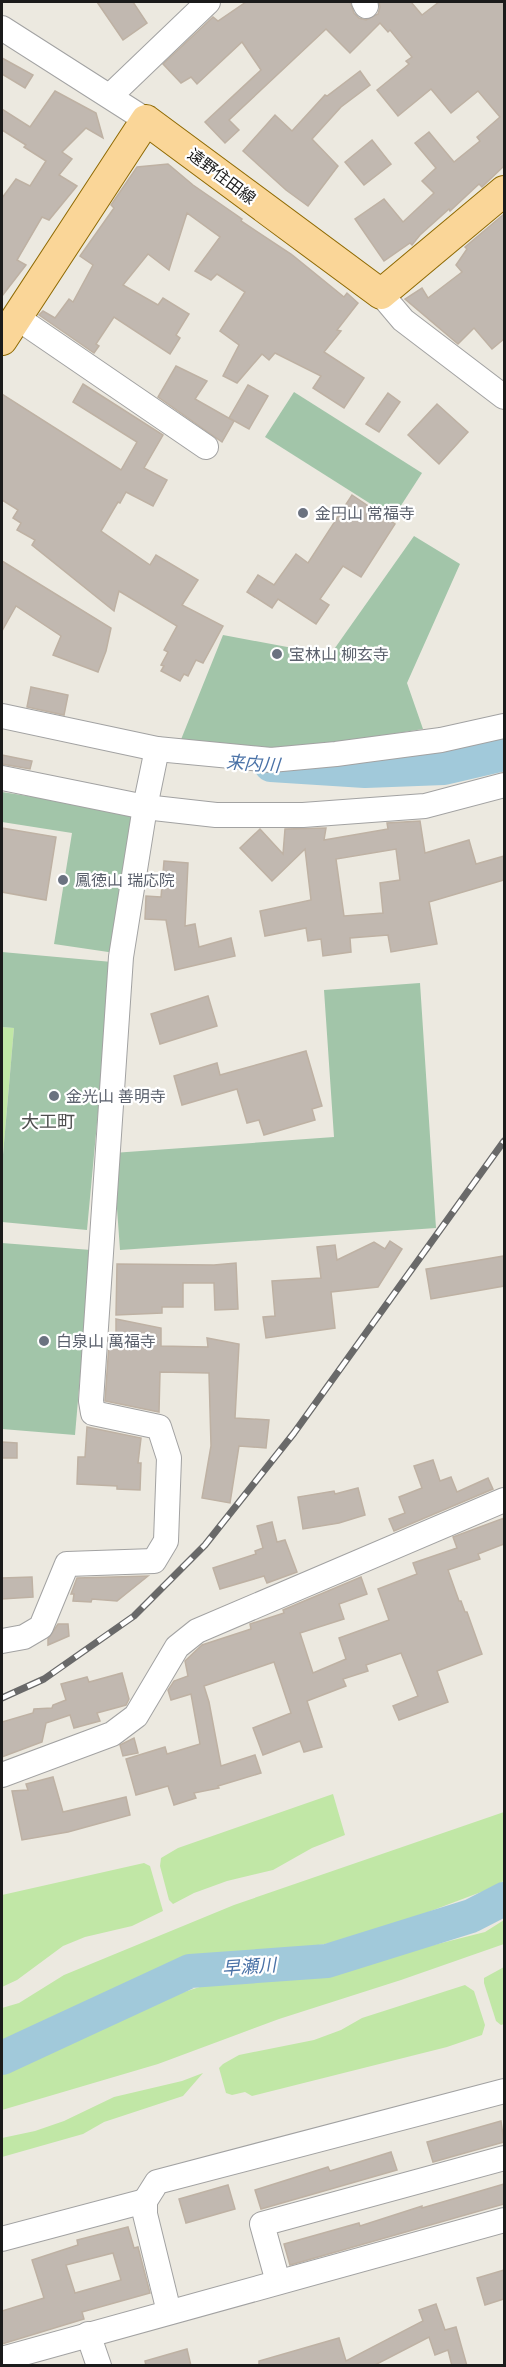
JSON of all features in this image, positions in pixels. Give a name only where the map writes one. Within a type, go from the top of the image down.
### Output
[{"type":"main road","name":"遠野住田線","points":[[147,120],[381,294]]},
{"type":"main road","points":[[9,329],[147,120]]},
{"type":"main road","points":[[381,294],[504,191]]},
{"type":"street","points":[[111,95],[208,2]]},
{"type":"street","points":[[2,28],[111,95],[147,120]]},
{"type":"street","points":[[381,294],[404,320],[504,397]]},
{"type":"street","points":[[9,329],[206,447]]},
{"type":"street","points":[[2,716],[157,749],[271,760],[441,740],[504,726]]},
{"type":"street","points":[[2,1641],[24,1637],[41,1627],[67,1564],[154,1561],[166,1541],[169,1458],[159,1426],[93,1413],[91,1401],[121,957],[145,807],[157,749]]},
{"type":"street","points":[[2,778],[145,807],[216,815],[303,815],[424,806],[504,784]]},
{"type":"street","points":[[2,1775],[112,1734],[136,1716],[177,1647],[197,1631],[504,1500]]},
{"type":"street","points":[[170,2312],[146,2214],[145,2201],[157,2182],[504,2091]]},
{"type":"street","points":[[278,2282],[262,2224],[504,2158]]},
{"type":"street","points":[[2,2239],[145,2201]]},
{"type":"street","points":[[2,2359],[504,2220]]},
{"type":"street","points":[[88,2334],[99,2366]]},
{"type":"green space","points":[[294,392],[422,473],[393,518],[265,437]]},
{"type":"green space","points":[[414,536],[460,564],[407,683],[423,729],[299,749],[180,742],[223,635],[330,655]]},
{"type":"green space","points":[[2,792],[137,813],[115,953],[54,944],[72,833],[2,822]]},
{"type":"green space","name":"金光山 善明寺","points":[[2,952],[112,962],[87,1230],[2,1222],[2,1166],[14,1028],[2,1027]]},
{"type":"green space","points":[[420,983],[436,1228],[120,1250],[113,1153],[334,1137],[324,990]]},
{"type":"green space","points":[[2,1027],[14,1028],[2,1166]]},
{"type":"green space","name":"白泉山 萬福寺","points":[[2,1243],[91,1250],[75,1435],[2,1429]]},
{"type":"green space","points":[[333,1794],[345,1835],[312,1848],[273,1870],[227,1881],[194,1893],[173,1904],[169,1900],[160,1866],[161,1858],[178,1848]]},
{"type":"green space","points":[[504,1812],[504,1881],[487,1890],[397,1924],[351,1938],[288,1949],[208,1954],[177,1961],[132,1980],[25,2039],[2,2047],[2,2008],[19,2003],[64,1975],[234,1905]]},
{"type":"green space","points":[[144,1863],[150,1866],[163,1911],[132,1926],[85,1937],[63,1946],[17,1980],[2,1987],[2,1895]]},
{"type":"green space","points":[[504,1920],[504,1944],[279,2019],[158,2064],[2,2110],[2,2069],[60,2048],[144,2005],[215,1982],[327,1974],[485,1932]]},
{"type":"green space","points":[[504,1967],[504,2024],[501,2025],[496,2021],[484,1978]]},
{"type":"green space","points":[[465,1985],[474,1991],[485,2025],[482,2035],[447,2047],[252,2096],[245,2092],[232,2095],[226,2093],[219,2068],[239,2055],[314,2040],[341,2030],[362,2018]]},
{"type":"green space","points":[[203,2073],[183,2096],[104,2122],[83,2134],[2,2157],[2,2138],[35,2131],[64,2121],[114,2097],[182,2081]]},
{"type":"building","points":[[97,2],[133,2],[147,23],[123,40]]},
{"type":"building","points":[[246,2],[350,2],[354,13],[366,20],[378,14],[379,2],[411,2],[422,15],[439,2],[504,2],[504,166],[482,187],[479,184],[450,211],[449,209],[412,245],[410,243],[384,261],[355,219],[384,199],[403,222],[434,193],[422,181],[436,168],[415,143],[429,132],[454,162],[480,141],[477,137],[500,117],[478,91],[451,113],[431,89],[398,116],[377,90],[409,64],[406,61],[412,57],[390,30],[388,32],[380,23],[350,53],[326,29],[229,120],[239,130],[225,143],[205,122],[261,70],[242,42],[197,84],[191,77],[181,83],[163,64],[213,17],[218,21]]},
{"type":"building","points":[[2,58],[33,75],[25,88],[2,74]]},
{"type":"building","points":[[360,71],[370,85],[341,107],[312,139],[338,166],[308,206],[286,190],[243,151],[275,115],[292,131],[325,95],[327,96]]},
{"type":"building","points":[[55,91],[96,113],[103,138],[86,128],[62,152],[72,159],[59,175],[77,186],[49,220],[42,217],[17,260],[26,265],[2,296],[2,198],[16,179],[30,186],[46,161],[2,130],[2,109],[30,127]]},
{"type":"building","points":[[372,140],[391,164],[364,185],[345,162]]},
{"type":"building","points":[[168,164],[193,185],[242,219],[241,221],[291,254],[344,297],[347,293],[358,303],[337,330],[341,331],[324,352],[364,378],[344,408],[313,388],[321,376],[275,353],[269,360],[262,354],[237,383],[223,376],[239,345],[220,331],[245,292],[217,274],[211,280],[195,271],[220,237],[187,213],[169,270],[148,254],[123,285],[158,305],[163,298],[189,314],[176,335],[180,338],[170,354],[114,317],[96,344],[99,346],[94,353],[39,315],[43,311],[55,318],[69,299],[73,302],[93,265],[80,256],[114,208],[111,205],[137,167]]},
{"type":"building","points":[[504,214],[504,339],[492,349],[474,328],[458,344],[405,299],[422,288],[428,298],[462,272],[456,265],[467,249],[465,247]]},
{"type":"building","points":[[176,366],[207,381],[195,399],[234,421],[222,442],[158,397]]},
{"type":"building","points":[[83,384],[163,435],[144,468],[167,480],[153,506],[126,492],[101,531],[150,565],[156,555],[198,580],[182,605],[223,626],[203,663],[196,660],[188,676],[184,674],[180,681],[161,671],[164,666],[161,665],[168,652],[164,650],[177,626],[119,591],[114,611],[32,545],[35,540],[17,530],[21,523],[13,518],[18,510],[2,500],[2,394],[121,470],[137,442],[73,402]]},
{"type":"building","points":[[248,385],[268,396],[249,429],[229,418]]},
{"type":"building","points":[[388,393],[400,402],[379,432],[366,424]]},
{"type":"building","points":[[437,404],[468,432],[439,464],[408,435]]},
{"type":"building","points":[[352,495],[395,524],[361,577],[343,566],[320,599],[329,605],[316,624],[278,599],[272,608],[247,592],[258,575],[274,585],[296,554],[308,563]]},
{"type":"building","points":[[2,561],[111,628],[98,672],[53,655],[61,636],[16,606],[2,631]]},
{"type":"building","points":[[31,687],[68,695],[64,715],[27,707]]},
{"type":"building","points":[[2,755],[32,761],[30,769],[2,764]]},
{"type":"building","points":[[420,821],[425,853],[469,840],[476,864],[504,856],[504,880],[429,902],[437,944],[391,952],[388,935],[350,938],[351,952],[323,956],[321,939],[308,941],[306,928],[265,936],[260,911],[311,900],[305,849],[272,881],[240,848],[260,829],[283,854],[285,829],[326,828],[324,840],[388,829],[387,823]],"holes":[[[396,849],[400,880],[380,883],[383,913],[344,916],[336,859]]]},
{"type":"building","points":[[2,828],[56,837],[46,900],[2,892]]},
{"type":"building","points":[[164,861],[188,863],[185,926],[195,924],[199,947],[231,938],[235,956],[175,970],[166,920],[145,919],[146,896],[161,897]]},
{"type":"building","points":[[208,996],[217,1026],[160,1044],[151,1014]]},
{"type":"building","points":[[306,1051],[322,1106],[312,1109],[315,1120],[264,1135],[259,1120],[247,1123],[237,1089],[182,1105],[174,1076],[217,1063],[220,1075]]},
{"type":"building","points":[[390,1241],[402,1249],[378,1287],[331,1292],[335,1328],[266,1338],[263,1317],[275,1316],[272,1281],[321,1278],[317,1247],[335,1245],[337,1260],[374,1242],[385,1249]]},
{"type":"building","points":[[504,1256],[504,1286],[431,1299],[426,1269]]},
{"type":"building","points":[[236,1263],[238,1309],[215,1310],[214,1283],[183,1283],[183,1307],[162,1307],[162,1313],[116,1315],[117,1264],[214,1265]]},
{"type":"building","points":[[116,1319],[161,1328],[161,1346],[208,1347],[207,1338],[239,1344],[235,1418],[269,1420],[266,1448],[239,1446],[230,1503],[202,1498],[211,1446],[209,1373],[160,1372],[159,1412],[105,1401],[109,1344],[116,1344]]},
{"type":"building","points":[[87,1427],[141,1438],[138,1463],[141,1463],[140,1490],[117,1489],[117,1486],[77,1484],[78,1457],[85,1457]]},
{"type":"building","points":[[2,1442],[17,1443],[17,1458],[2,1458]]},
{"type":"building","points":[[433,1460],[440,1481],[451,1477],[457,1492],[488,1478],[493,1489],[394,1531],[389,1519],[405,1513],[399,1497],[422,1488],[414,1466]]},
{"type":"building","points":[[358,1488],[365,1515],[339,1523],[303,1529],[298,1497],[334,1491],[335,1494]]},
{"type":"building","points":[[504,1518],[504,1544],[478,1554],[480,1559],[448,1570],[459,1601],[467,1612],[482,1654],[437,1671],[448,1702],[399,1720],[393,1706],[418,1696],[401,1653],[366,1665],[368,1671],[343,1679],[346,1686],[307,1701],[322,1747],[304,1752],[300,1741],[263,1755],[253,1728],[291,1713],[274,1662],[204,1686],[221,1766],[255,1755],[261,1773],[218,1786],[219,1788],[194,1793],[196,1798],[174,1805],[168,1786],[136,1795],[126,1759],[165,1747],[167,1754],[200,1744],[191,1694],[171,1700],[168,1690],[174,1681],[188,1676],[185,1661],[202,1645],[251,1629],[250,1624],[284,1613],[283,1610],[361,1577],[367,1594],[339,1604],[344,1619],[300,1633],[313,1673],[346,1659],[339,1638],[389,1620],[378,1589],[417,1574],[413,1563],[457,1548],[453,1537]]},
{"type":"building","points":[[272,1522],[277,1542],[285,1540],[297,1572],[267,1583],[264,1576],[220,1589],[213,1568],[256,1554],[255,1551],[263,1548],[257,1526]]},
{"type":"building","points":[[148,1576],[117,1601],[92,1599],[91,1602],[73,1601],[74,1594],[71,1594],[77,1578]]},
{"type":"building","points":[[32,1577],[33,1597],[2,1599],[2,1578]]},
{"type":"building","points":[[58,1624],[68,1624],[69,1636],[48,1645],[48,1639]]},
{"type":"building","points":[[122,1673],[129,1699],[126,1705],[97,1713],[100,1721],[74,1728],[70,1715],[46,1723],[42,1742],[2,1757],[2,1722],[33,1713],[34,1709],[52,1708],[53,1705],[66,1700],[61,1684],[87,1677],[89,1682]]},
{"type":"building","points":[[134,1738],[138,1753],[123,1756],[120,1745]]},
{"type":"building","points":[[53,1777],[63,1812],[126,1797],[130,1815],[68,1832],[22,1840],[12,1791],[28,1790],[26,1784]]},
{"type":"building","points":[[501,2121],[504,2142],[433,2162],[427,2142]]},
{"type":"building","points":[[391,2152],[397,2170],[261,2209],[255,2190],[328,2167],[330,2171]]},
{"type":"building","points":[[504,2184],[504,2204],[290,2265],[284,2244],[359,2223],[360,2226],[422,2206],[422,2208]]},
{"type":"building","points":[[228,2185],[235,2209],[186,2223],[179,2199]]},
{"type":"building","points":[[128,2227],[134,2248],[138,2247],[150,2293],[82,2312],[84,2319],[2,2344],[2,2311],[44,2298],[32,2260],[78,2245],[77,2240]],"holes":[[[113,2253],[121,2280],[75,2293],[66,2265]]]},
{"type":"building","points":[[504,2270],[504,2299],[485,2305],[477,2278]]},
{"type":"building","points":[[436,2304],[445,2330],[456,2327],[467,2366],[452,2366],[448,2350],[435,2355],[429,2337],[373,2366],[259,2366],[259,2361],[339,2338],[346,2361],[423,2321],[419,2310]]},
{"type":"building","points":[[187,2349],[191,2366],[146,2366],[145,2361]]},
{"type":"waterway","name":"来内川","points":[[271,765],[365,771],[444,768],[504,754]]},
{"type":"waterway","name":"早瀬川","points":[[2,2058],[190,1971],[327,1961],[471,1916],[504,1899]]},
{"type":"railway","points":[[2,1698],[44,1679],[134,1616],[205,1545],[294,1433],[504,1141]]},
{"type":"place","name":"金円山 常福寺","points":[[303,513]]},
{"type":"place","name":"宝林山 柳玄寺","points":[[277,654]]},
{"type":"place","name":"鳳徳山 瑞応院","points":[[63,880]]},
{"type":"place","name":"金光山 善明寺","points":[[54,1096]]},
{"type":"place","name":"白泉山 萬福寺","points":[[44,1341]]},
{"type":"district","name":"大工町","points":[[48,1122]]}]
